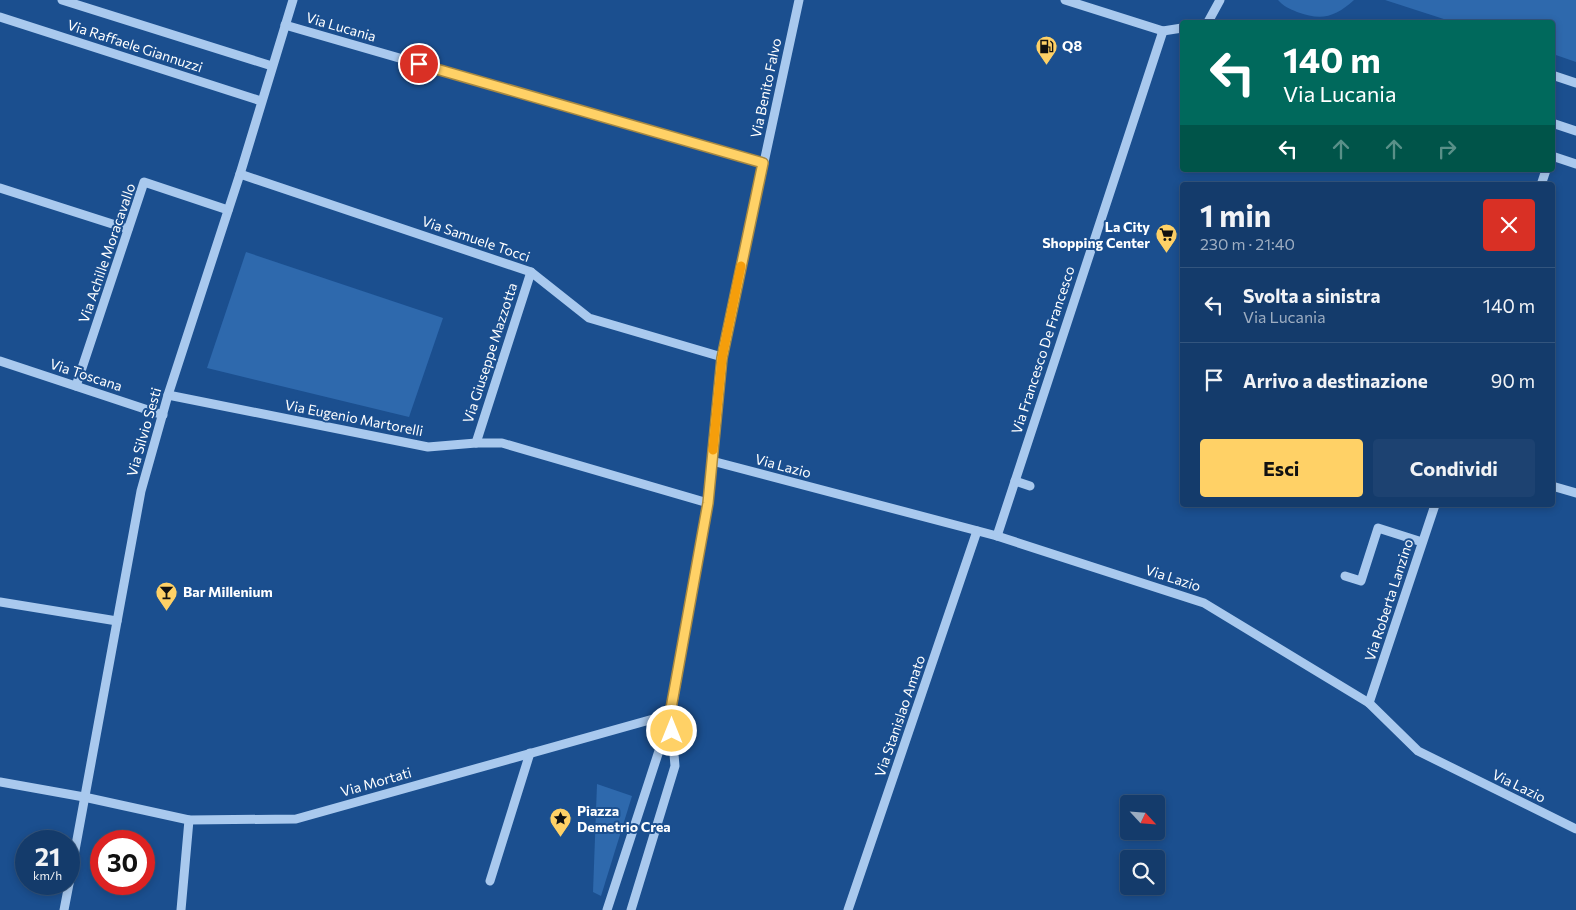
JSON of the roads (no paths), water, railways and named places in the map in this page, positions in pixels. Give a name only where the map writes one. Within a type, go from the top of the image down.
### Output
[{"type":"street","name":"Via Raffaele Giannuzzi","points":[[62,0],[272,66]]},
{"type":"street","name":"Via Silvio Sesti","points":[[78,830],[141,491],[164,415],[168,395],[240,174],[293,0]]},
{"type":"street","name":"Via Benito Falvo","points":[[607,910],[670,714],[708,503],[722,358],[799,0]]},
{"type":"street","points":[[1065,0],[1163,31],[1180,28]]},
{"type":"street","points":[[1209,20],[1220,0]]},
{"type":"street","name":"Via Raffaele Giannuzzi","points":[[0,17],[261,101]]},
{"type":"street","name":"Via Lucania","points":[[285,25],[763,163]]},
{"type":"street","name":"Via Francesco De Francesco","points":[[997,536],[1163,31]]},
{"type":"street","points":[[1555,77],[1576,84]]},
{"type":"street","points":[[1555,124],[1576,131]]},
{"type":"street","points":[[1555,157],[1576,164]]},
{"type":"street","name":"Via Samuele Tocci","points":[[240,174],[531,272],[589,318],[722,358]]},
{"type":"street","name":"Via Achille Moracavallo","points":[[76,386],[144,182],[228,210]]},
{"type":"street","points":[[0,188],[128,229]]},
{"type":"street","name":"Via Giuseppe Mazzotta","points":[[476,443],[531,272]]},
{"type":"street","name":"Via Toscana","points":[[0,361],[164,415]]},
{"type":"street","name":"Via Eugenio Martorelli","points":[[168,395],[428,447],[502,443],[708,503]]},
{"type":"street","name":"Via Lazio","points":[[712,462],[997,536],[1204,603],[1369,704],[1418,751],[1576,829]]},
{"type":"street","points":[[1015,481],[1030,486]]},
{"type":"street","points":[[1555,487],[1576,494]]},
{"type":"street","name":"Via Roberta Lanzino","points":[[1369,704],[1434,507]]},
{"type":"street","points":[[1345,576],[1361,580],[1378,528],[1422,542]]},
{"type":"street","name":"Via Stanislao Amato","points":[[848,910],[977,531]]},
{"type":"street","points":[[0,602],[117,621]]},
{"type":"street","name":"Via Benito Falvo","points":[[631,910],[675,766],[670,714]]},
{"type":"street","name":"Via Mortati","points":[[0,782],[84,797],[188,820],[296,819],[670,714]]},
{"type":"street","points":[[490,881],[530,753]]},
{"type":"street","points":[[181,910],[188,820]]},
{"type":"street","name":"Via Silvio Sesti","points":[[64,910],[67,895]]},
{"type":"place","name":"Q8","points":[[1046,65]]},
{"type":"place","name":"La City Shopping Center","points":[[1166,254]]},
{"type":"place","name":"Bar Millenium","points":[[167,611]]},
{"type":"place","name":"Piazza Demetrio Crea","points":[[561,838]]}]
